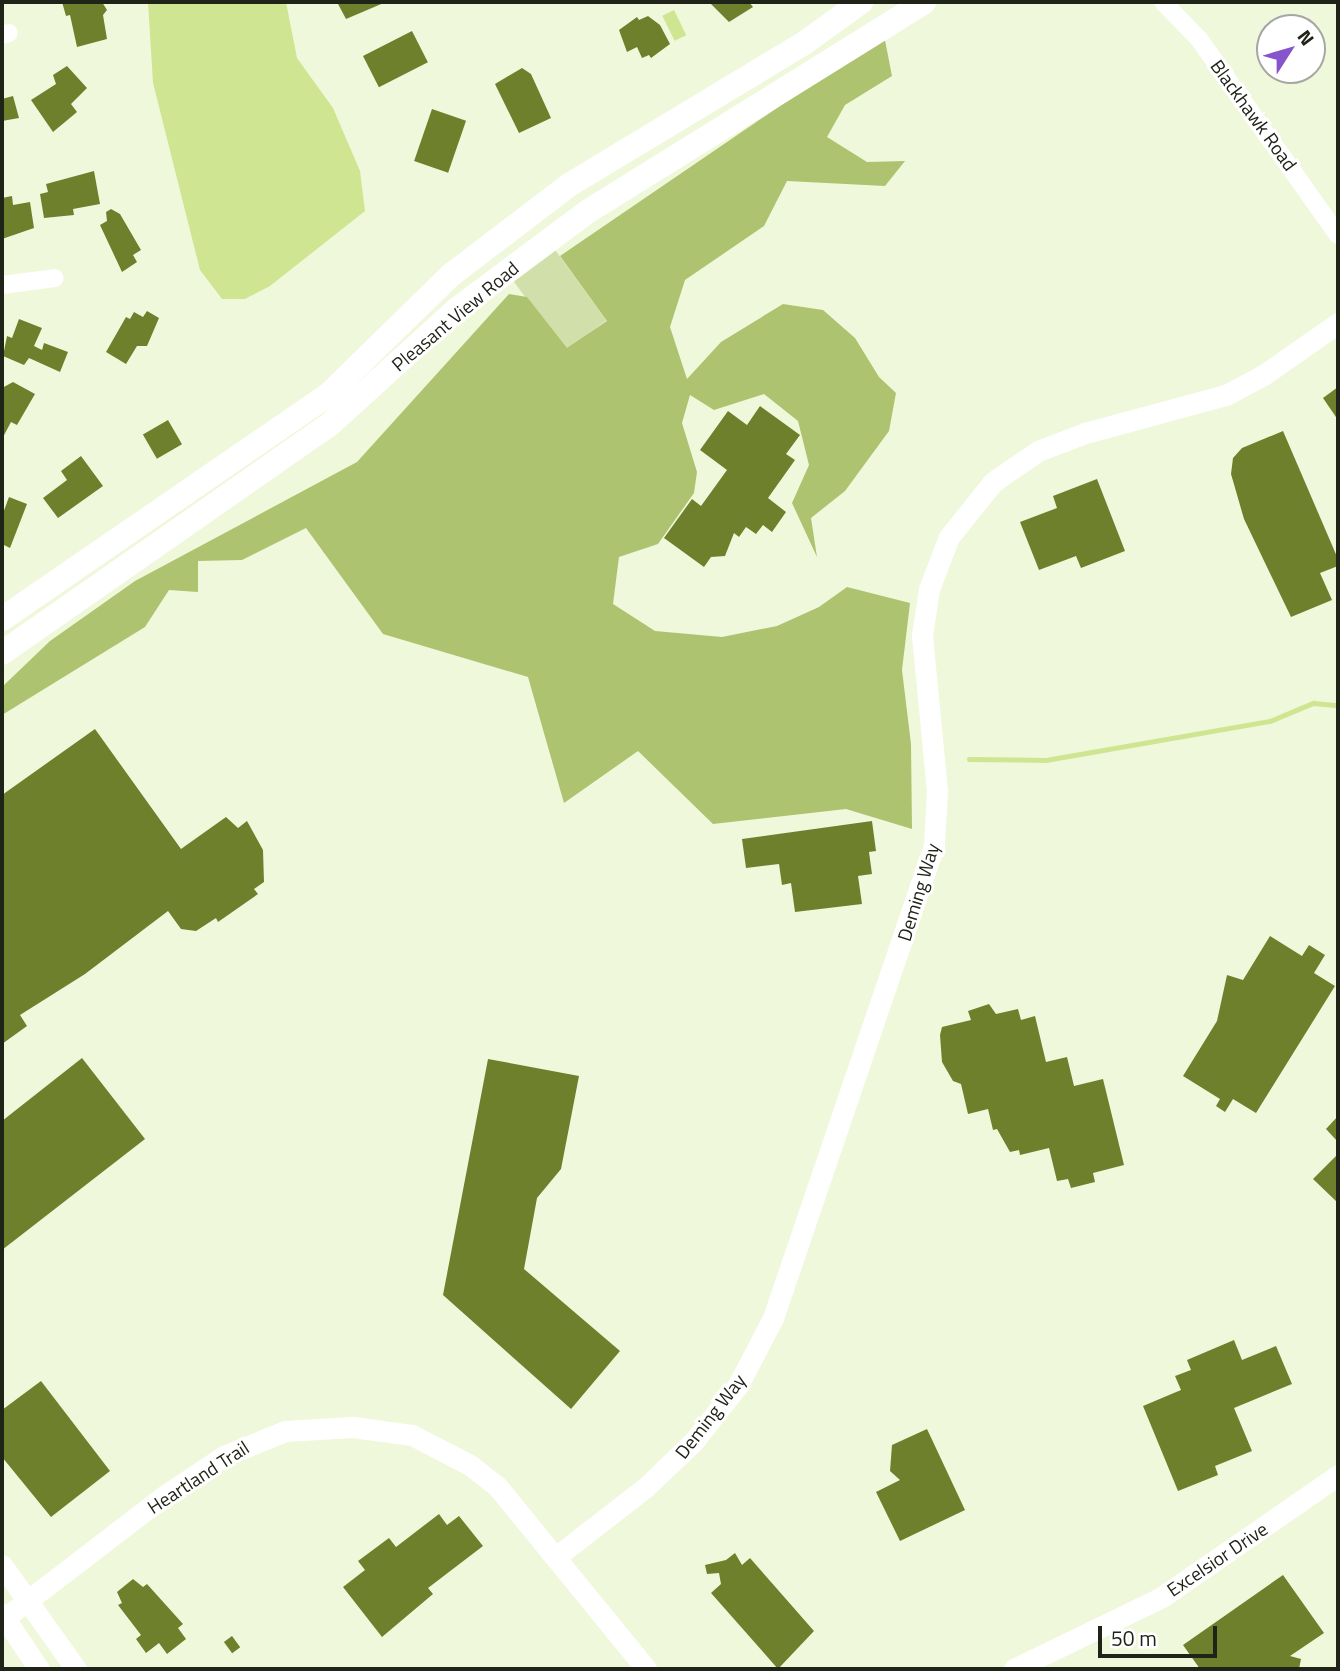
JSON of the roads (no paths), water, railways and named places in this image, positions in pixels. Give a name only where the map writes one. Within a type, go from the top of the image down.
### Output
[{"type":"main road","name":"Pleasant View Road","points":[[2,619],[328,395],[451,275],[569,185],[803,44],[861,2]]},
{"type":"main road","name":"Pleasant View Road","points":[[2,653],[328,426],[457,309],[532,252],[924,2]]},
{"type":"street","name":"Blackhawk Road","points":[[1163,2],[1199,39],[1338,235]]},
{"type":"street","points":[[2,285],[55,278]]},
{"type":"street","name":"Deming Way","points":[[557,1556],[646,1487],[694,1441],[738,1385],[773,1318],[934,846],[937,791],[922,635],[931,582],[949,537],[993,482],[1038,452],[1084,433],[1226,395],[1265,374],[1338,323]]},
{"type":"street","name":"Heartland Trail","points":[[3,1618],[224,1455],[267,1437],[325,1426],[412,1435],[450,1454],[497,1486],[557,1556]]},
{"type":"street","name":"Excelsior Drive","points":[[1014,1669],[1162,1597],[1338,1475]]},
{"type":"street","points":[[557,1556],[646,1669]]},
{"type":"street","points":[[2,1565],[76,1669]]},
{"type":"street","points":[[3,1618],[39,1669]]},
{"type":"waterway","points":[[969,759],[1046,760],[1270,721],[1313,703],[1338,705]]}]
